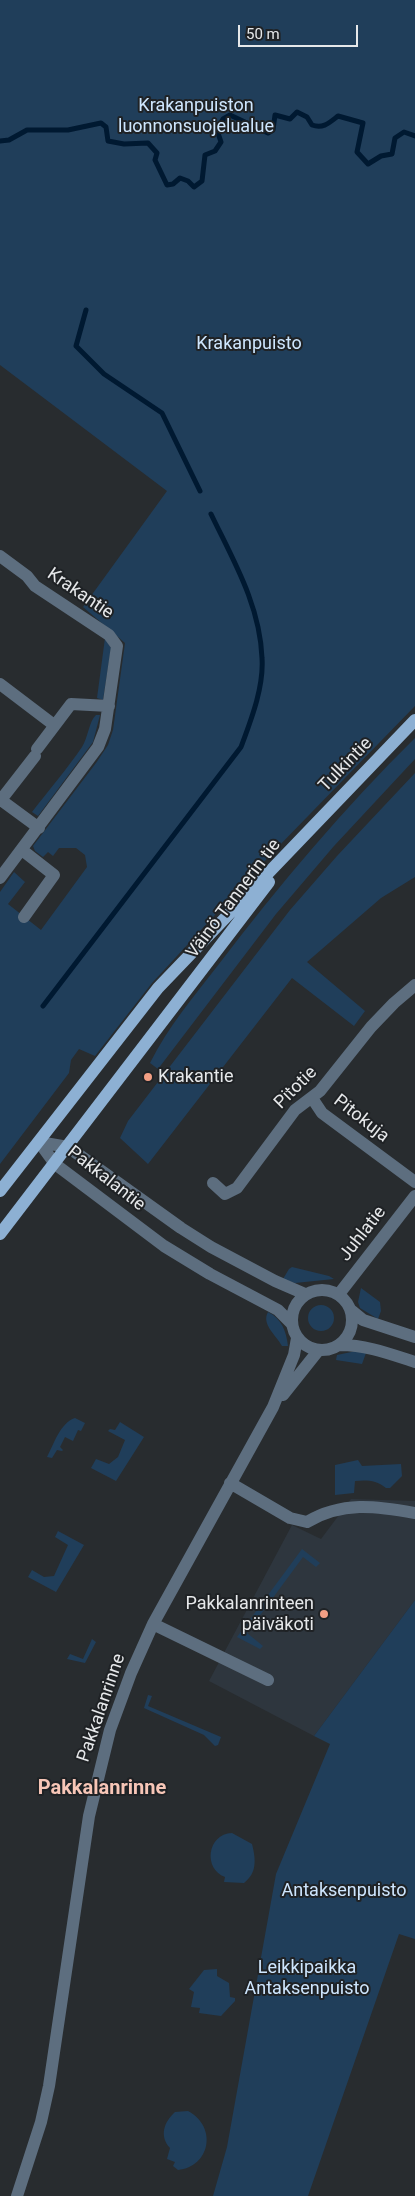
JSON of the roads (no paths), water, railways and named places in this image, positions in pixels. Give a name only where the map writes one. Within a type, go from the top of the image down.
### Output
[{"type":"main road","name":"Tulkintie","points":[[303,836],[415,720]]},
{"type":"main road","name":"Väinö Tannerin tie","points":[[0,1191],[141,1008],[303,836]]},
{"type":"main road","name":"Väinö Tannerin tie","points":[[0,1234],[303,836]]},
{"type":"street","name":"Krakantie","points":[[0,556],[27,576],[35,586],[85,617],[114,639],[117,646],[105,729],[98,747],[0,878]]},
{"type":"street","points":[[0,684],[54,725]]},
{"type":"street","points":[[39,828],[0,800],[71,704],[108,706]]},
{"type":"street","points":[[22,850],[54,876],[24,917]]},
{"type":"street","name":"Pitotie","points":[[213,1183],[225,1194],[238,1188],[295,1110],[320,1092],[371,1027],[394,1003],[415,986]]},
{"type":"street","name":"Pitokuja","points":[[312,1098],[322,1113],[415,1182]]},
{"type":"street","name":"Pakkalantie","points":[[39,1142],[68,1147],[203,1242],[275,1281],[305,1294]]},
{"type":"street","name":"Pakkalantie","points":[[39,1142],[55,1164],[164,1246],[210,1274],[278,1310],[291,1323]]},
{"type":"street","name":"Juhlatie","points":[[338,1294],[415,1196]]},
{"type":"street","points":[[415,1337],[363,1320],[352,1311],[338,1294],[324,1289],[305,1294],[298,1301],[291,1323],[297,1338],[308,1347],[318,1351],[340,1345],[356,1345],[374,1348],[415,1362]]},
{"type":"street","points":[[340,1345],[347,1336],[352,1324],[352,1311]]},
{"type":"street","name":"Pakkalanrinne","points":[[274,1407],[294,1355],[297,1338]]},
{"type":"street","name":"Pakkalanrinne","points":[[17,2196],[41,2122],[49,2086],[86,1835],[98,1771],[130,1673],[153,1624],[274,1407],[318,1351]]},
{"type":"street","points":[[230,1483],[290,1518],[307,1522],[320,1515],[349,1506],[374,1506],[415,1513]]},
{"type":"street","points":[[153,1624],[268,1680]]},
{"type":"waterway","points":[[0,141],[9,140],[27,130],[68,130],[101,123],[106,127],[108,141],[124,144],[148,143],[157,153],[155,160],[167,185],[173,184],[180,178],[188,181],[194,187],[202,181],[205,155],[215,151],[221,142],[217,130],[223,119],[230,115],[268,133],[273,130],[275,115],[290,119],[297,112],[307,117],[312,125],[316,126],[326,125],[338,116],[363,123],[357,152],[368,164],[381,156],[392,154],[395,138],[404,132],[415,136]]},
{"type":"waterway","points":[[86,310],[76,346],[104,374],[162,413],[200,491]]},
{"type":"waterway","points":[[43,1006],[241,747],[249,726],[261,680],[262,658],[260,638],[251,601],[244,583],[211,514]]},
{"type":"place","name":"Krakantie","points":[[148,1077]]},
{"type":"place","name":"Pakkalanrinteen päiväkoti","points":[[324,1614]]},
{"type":"district","name":"Pakkalanrinne","points":[[102,1789]]},
{"type":"park label","name":"Krakanpuiston luonnonsuojelualue","points":[[196,116]]},
{"type":"park label","name":"Krakanpuisto","points":[[249,344]]},
{"type":"park label","name":"Antaksenpuisto","points":[[344,1891]]},
{"type":"park label","name":"Leikkipaikka Antaksenpuisto","points":[[307,1978]]}]
